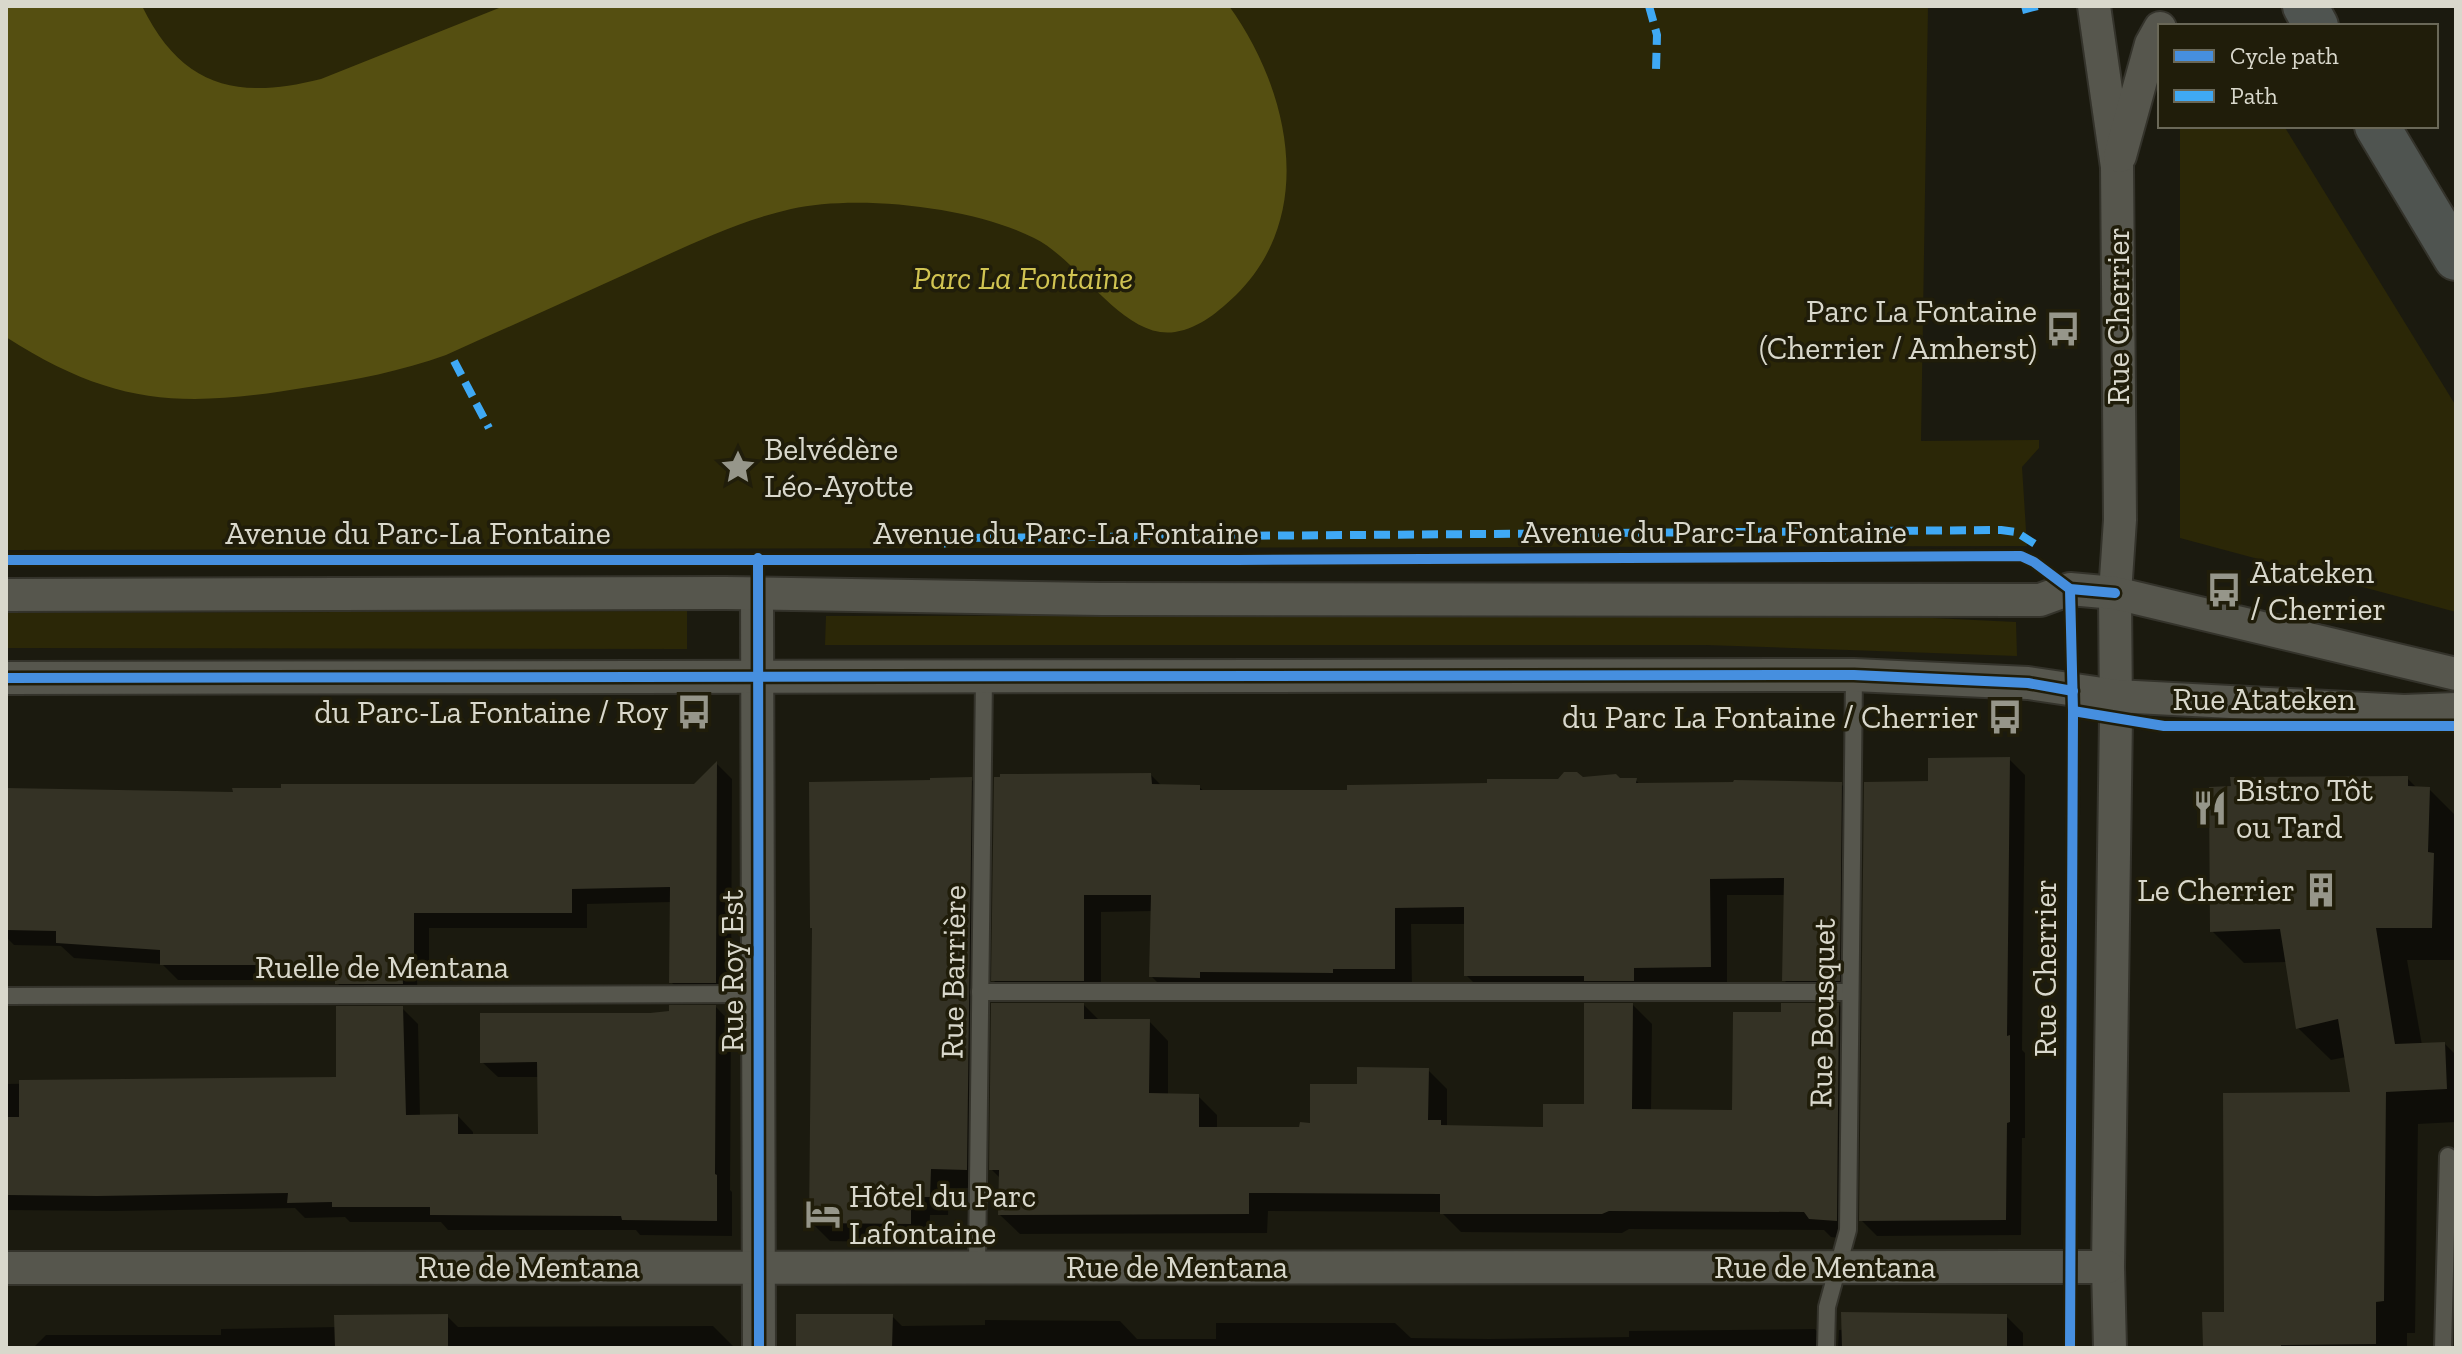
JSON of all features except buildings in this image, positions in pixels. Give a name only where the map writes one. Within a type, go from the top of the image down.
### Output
[{"type":"main road","points":[[2305,6],[2315,24]]},
{"type":"main road","points":[[2378,128],[2456,258]]},
{"type":"street","name":"Rue Cherrier","points":[[2094,6],[2117,167],[2120,520],[2115,593],[2108,1267],[2110,1348]]},
{"type":"street","points":[[2163,24],[2169,13],[2179,6]]},
{"type":"street","points":[[2117,167],[2151,44],[2158,32]]},
{"type":"street","name":"Avenue du Parc-La Fontaine","points":[[6,595],[757,593],[1101,599],[2040,600],[2070,589],[2115,593],[2456,674]]},
{"type":"street","name":"Rue Roy Est","points":[[757,593],[759,1348]]},
{"type":"street","points":[[6,678],[1854,675],[2028,683],[2116,696],[2404,711],[2456,709]]},
{"type":"street","name":"Rue de Mentana","points":[[6,1268],[2108,1267]]},
{"type":"lane","name":"Rue Bousquet","points":[[1826,1348],[1827,1307],[1848,1230],[1854,675]]},
{"type":"lane","name":"Rue Barrière","points":[[977,1267],[984,677]]},
{"type":"lane","points":[[980,992],[1850,992]]},
{"type":"lane","name":"Ruelle de Mentana","points":[[6,996],[758,994]]},
{"type":"lane","points":[[2443,1348],[2448,1156]]},
{"type":"green space","name":"Parc La Fontaine","points":[[6,6],[1928,6],[1921,441],[2039,440],[2039,448],[2022,467],[2027,546],[6,550]]},
{"type":"green space","points":[[2180,128],[2285,128],[2456,406],[2456,612],[2180,538]]},
{"type":"green space","points":[[687,611],[687,649],[6,648],[6,613]]},
{"type":"green space","points":[[1871,615],[2016,622],[2017,656],[1706,645],[825,645],[826,616]]},
{"type":"shaded area","points":[[6,6],[142,6],[158,34],[175,55],[194,71],[238,87],[264,88],[321,79],[504,6],[1229,6],[1250,39],[1267,75],[1279,113],[1286,151],[1286,190],[1278,227],[1262,263],[1236,295],[1216,313],[1193,327],[1175,332],[1156,331],[1138,324],[1120,312],[1051,249],[1009,227],[980,218],[915,206],[849,203],[791,209],[728,229],[446,355],[412,366],[265,394],[187,399],[152,396],[117,389],[82,377],[6,337]]},
{"type":"marked path","points":[[1649,6],[1657,35],[1656,70]]},
{"type":"marked path","points":[[2022,10],[2038,6]]},
{"type":"marked path","points":[[454,361],[489,428]]},
{"type":"marked path","points":[[943,544],[961,538],[2001,530],[2016,532],[2038,546]]},
{"type":"cycle path","points":[[6,560],[1236,560],[2021,556],[2070,589],[2115,593]]},
{"type":"cycle path","points":[[758,558],[759,1348]]},
{"type":"cycle path","points":[[2070,589],[2073,711],[2070,1348]]},
{"type":"cycle path","points":[[6,678],[1854,675],[2028,683],[2073,691]]},
{"type":"cycle path","name":"Rue Atateken","points":[[2073,711],[2164,726],[2456,726]]},
{"type":"place","name":"Parc La Fontaine (Cherrier / Amherst)","points":[[2063,329]]},
{"type":"place","name":"Belvédère Léo-Ayotte","points":[[738,467]]},
{"type":"place","name":"Atateken / Cherrier","points":[[2224,590]]},
{"type":"place","name":"du Parc-La Fontaine / Roy","points":[[694,712]]},
{"type":"place","name":"du Parc La Fontaine / Cherrier","points":[[2005,717]]},
{"type":"place","name":"Bistro Tôt ou Tard","points":[[2210,808]]},
{"type":"place","name":"Le Cherrier","points":[[2321,890]]},
{"type":"place","name":"Hôtel du Parc Lafontaine","points":[[823,1214]]}]
